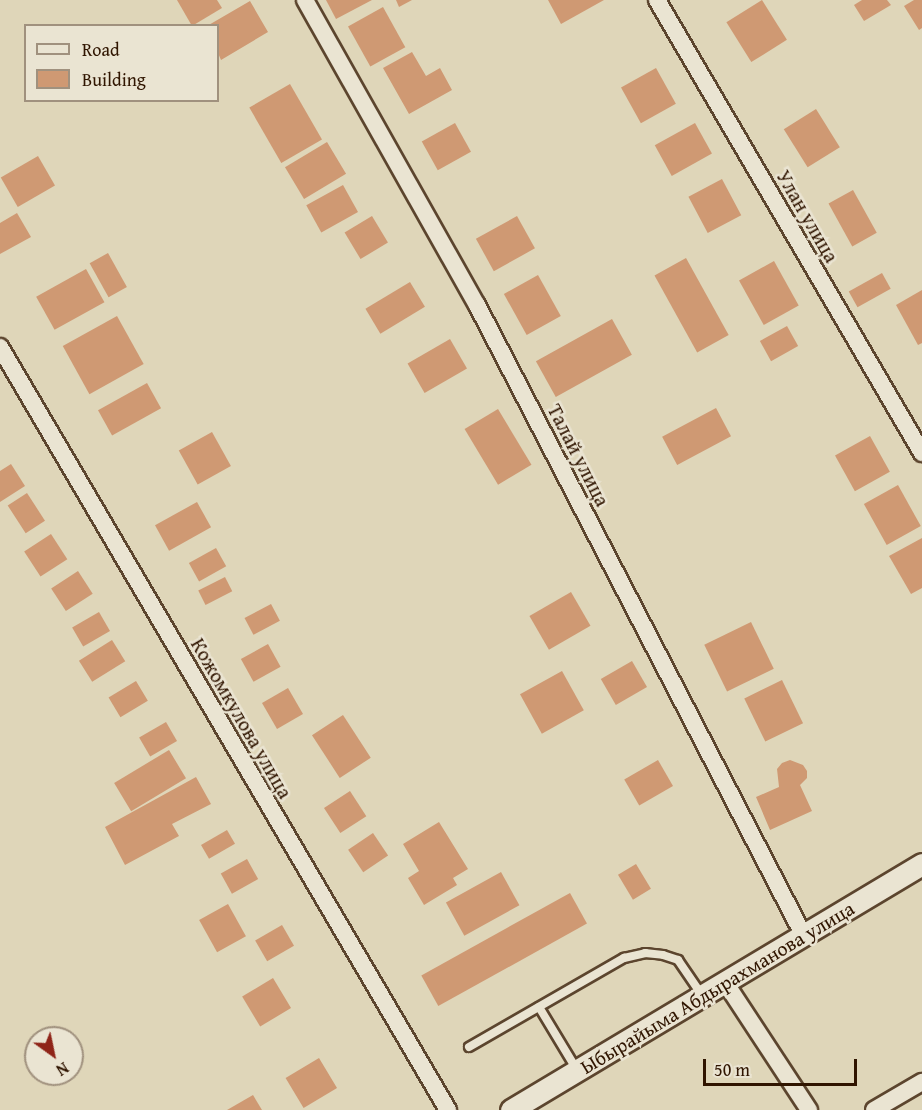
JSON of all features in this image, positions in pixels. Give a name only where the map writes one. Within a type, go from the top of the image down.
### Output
[{"type":"street","name":"Талай улица","points":[[305,0],[477,305],[804,936]]},
{"type":"street","name":"Улан улица","points":[[657,0],[922,453]]},
{"type":"street","name":"Кожомкулова улица","points":[[0,347],[448,1110]]},
{"type":"street","name":"Ыбырайыма Абдырахманова улица","points":[[511,1110],[922,864]]},
{"type":"street","points":[[725,982],[809,1110]]},
{"type":"street","points":[[874,1110],[922,1082]]},
{"type":"lane","points":[[469,1047],[624,958],[645,953],[678,960],[703,996]]},
{"type":"lane","points":[[539,1007],[577,1071]]},
{"type":"building","points":[[177,0],[217,0],[222,8],[195,24],[191,24]]},
{"type":"building","points":[[326,0],[372,0],[336,19]]},
{"type":"building","points":[[396,0],[412,0],[399,7]]},
{"type":"building","points":[[548,0],[604,0],[561,24]]},
{"type":"building","points":[[762,0],[787,40],[751,62],[726,22]]},
{"type":"building","points":[[862,0],[887,0],[891,5],[864,21],[854,5]]},
{"type":"building","points":[[914,0],[922,0],[922,28],[919,30],[904,6]]},
{"type":"building","points":[[250,1],[268,32],[221,60],[219,24],[210,24]]},
{"type":"building","points":[[383,7],[405,47],[370,67],[348,26]]},
{"type":"building","points":[[412,52],[426,76],[440,68],[452,90],[409,114],[383,68]]},
{"type":"building","points":[[656,68],[676,104],[641,123],[621,87]]},
{"type":"building","points":[[290,84],[322,139],[281,163],[249,108]]},
{"type":"building","points":[[816,109],[840,147],[808,167],[784,129]]},
{"type":"building","points":[[455,123],[471,152],[438,170],[422,141]]},
{"type":"building","points":[[695,123],[712,154],[672,176],[655,145]]},
{"type":"building","points":[[327,142],[346,174],[304,199],[285,167]]},
{"type":"building","points":[[38,156],[55,185],[18,207],[1,178]]},
{"type":"building","points":[[722,179],[741,215],[708,233],[688,197]]},
{"type":"building","points":[[343,185],[358,212],[321,232],[306,205]]},
{"type":"building","points":[[853,190],[877,233],[852,246],[829,204]]},
{"type":"building","points":[[17,213],[31,237],[0,254],[0,223]]},
{"type":"building","points":[[372,216],[388,243],[361,259],[345,232]]},
{"type":"building","points":[[517,216],[535,248],[494,271],[476,239]]},
{"type":"building","points":[[108,253],[127,287],[109,297],[90,263]]},
{"type":"building","points":[[686,258],[729,335],[697,352],[655,275]]},
{"type":"building","points":[[774,261],[799,306],[764,325],[739,280]]},
{"type":"building","points":[[86,269],[104,302],[55,330],[36,297]]},
{"type":"building","points":[[882,273],[891,289],[857,307],[849,291]]},
{"type":"building","points":[[538,275],[561,316],[527,335],[504,294]]},
{"type":"building","points":[[410,282],[425,307],[380,334],[365,309]]},
{"type":"building","points":[[922,290],[922,343],[918,345],[896,305]]},
{"type":"building","points":[[117,316],[144,364],[89,394],[63,346]]},
{"type":"building","points":[[612,319],[632,355],[556,397],[536,361]]},
{"type":"building","points":[[787,326],[798,346],[771,361],[760,341]]},
{"type":"building","points":[[450,339],[467,368],[425,393],[408,364]]},
{"type":"building","points":[[147,383],[161,408],[112,436],[98,410]]},
{"type":"building","points":[[716,408],[731,436],[677,465],[662,437]]},
{"type":"building","points":[[498,409],[531,465],[498,485],[465,429]]},
{"type":"building","points":[[212,432],[231,466],[198,485],[179,450]]},
{"type":"building","points":[[870,436],[890,472],[855,491],[835,455]]},
{"type":"building","points":[[11,464],[25,486],[0,502],[0,471]]},
{"type":"building","points":[[898,485],[921,526],[887,545],[864,504]]},
{"type":"building","points":[[27,493],[45,521],[26,533],[8,506]]},
{"type":"building","points":[[197,502],[211,527],[169,551],[155,525]]},
{"type":"building","points":[[51,534],[67,559],[41,577],[24,551]]},
{"type":"building","points":[[922,538],[922,588],[911,594],[889,556]]},
{"type":"building","points":[[216,548],[226,566],[199,581],[189,563]]},
{"type":"building","points":[[78,571],[93,594],[66,611],[51,588]]},
{"type":"building","points":[[225,577],[232,591],[206,605],[198,591]]},
{"type":"building","points":[[571,592],[590,626],[549,650],[529,616]]},
{"type":"building","points":[[271,604],[280,621],[253,635],[245,618]]},
{"type":"building","points":[[99,612],[110,631],[83,647],[72,628]]},
{"type":"building","points":[[751,622],[774,669],[727,692],[704,645]]},
{"type":"building","points":[[112,640],[125,661],[92,682],[79,661]]},
{"type":"building","points":[[268,644],[281,667],[253,682],[241,659]]},
{"type":"building","points":[[632,661],[647,687],[616,705],[601,679]]},
{"type":"building","points":[[562,671],[584,710],[542,734],[520,694]]},
{"type":"building","points":[[782,680],[803,723],[765,742],[744,698]]},
{"type":"building","points":[[136,681],[148,701],[120,717],[109,697]]},
{"type":"building","points":[[288,688],[303,714],[277,729],[262,703]]},
{"type":"building","points":[[343,715],[371,758],[340,778],[312,735]]},
{"type":"building","points":[[166,722],[177,741],[150,757],[139,738]]},
{"type":"building","points":[[169,750],[186,778],[131,811],[114,783]]},
{"type":"building","points":[[658,760],[673,786],[639,805],[624,780]]},
{"type":"building","points":[[790,760],[803,765],[807,771],[807,778],[800,785],[812,811],[770,830],[756,797],[779,787],[777,769],[782,763]]},
{"type":"building","points":[[196,777],[211,804],[172,824],[179,836],[125,865],[105,827]]},
{"type":"building","points":[[350,791],[366,816],[340,833],[324,808]]},
{"type":"building","points":[[439,822],[468,869],[453,878],[457,885],[424,905],[408,878],[419,871],[403,844]]},
{"type":"building","points":[[227,830],[235,844],[209,859],[201,845]]},
{"type":"building","points":[[373,833],[388,855],[363,872],[348,850]]},
{"type":"building","points":[[247,859],[258,879],[232,894],[221,874]]},
{"type":"building","points":[[636,864],[651,889],[633,900],[618,875]]},
{"type":"building","points":[[501,872],[519,905],[464,936],[446,903]]},
{"type":"building","points":[[570,893],[587,924],[438,1006],[421,975]]},
{"type":"building","points":[[228,904],[246,936],[217,952],[199,920]]},
{"type":"building","points":[[282,925],[294,946],[267,961],[255,940]]},
{"type":"building","points":[[273,978],[291,1008],[260,1027],[242,997]]},
{"type":"building","points":[[319,1058],[337,1088],[304,1108],[286,1078]]},
{"type":"building","points":[[253,1095],[262,1110],[227,1110]]}]
